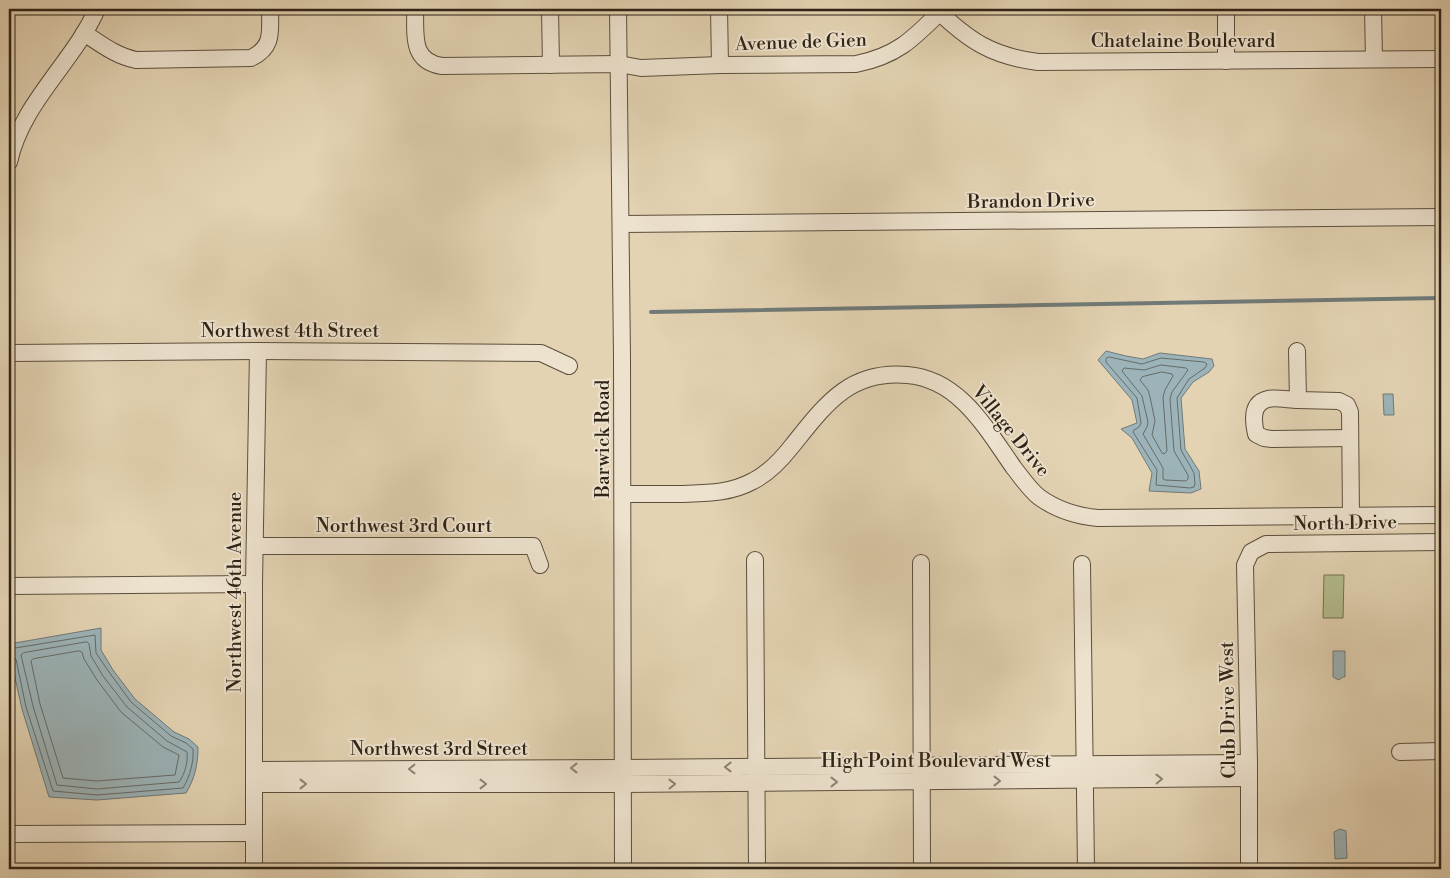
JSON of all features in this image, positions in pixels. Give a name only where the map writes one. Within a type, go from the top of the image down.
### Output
[{"type":"street","points":[[9,162],[22,122],[84,33],[97,9]]},
{"type":"street","points":[[84,33],[112,52],[136,60],[251,58],[259,54],[269,41],[270,9]]},
{"type":"street","name":"Avenue de Gien","points":[[415,9],[416,46],[426,60],[442,66],[619,64],[636,60],[658,60],[678,67],[856,64],[872,61],[902,47],[915,36],[938,10]]},
{"type":"street","points":[[550,9],[551,65]]},
{"type":"street","name":"Barwick Road","points":[[618,9],[623,494],[623,869]]},
{"type":"street","points":[[719,9],[720,65]]},
{"type":"street","points":[[1226,9],[1226,61]]},
{"type":"street","points":[[1373,9],[1374,59]]},
{"type":"street","name":"Chatelaine Boulevard","points":[[938,10],[967,37],[983,47],[1019,60],[1038,62],[1441,59]]},
{"type":"street","name":"Brandon Drive","points":[[621,224],[1441,217]]},
{"type":"street","name":"Northwest 4th Street","points":[[9,353],[258,351],[540,353],[569,366]]},
{"type":"street","name":"Northwest 46th Avenue","points":[[254,869],[254,584],[258,351]]},
{"type":"street","points":[[1297,351],[1298,400]]},
{"type":"street","name":"Village Drive","points":[[623,494],[707,493],[724,492],[740,488],[755,481],[780,460],[820,410],[839,393],[860,381],[876,376],[893,374],[921,377],[944,386],[958,396],[970,407],[1026,484],[1038,496],[1066,512],[1098,518],[1441,515]]},
{"type":"street","points":[[1350,438],[1264,438],[1256,434],[1253,423],[1254,412],[1259,404],[1268,399],[1339,401],[1347,405],[1350,412],[1351,516]]},
{"type":"street","name":"North Drive","points":[[1251,552],[1266,544],[1441,542]]},
{"type":"street","name":"Northwest 3rd Court","points":[[255,546],[533,546],[540,565]]},
{"type":"street","name":"Club Drive West","points":[[1249,869],[1245,565],[1251,552]]},
{"type":"street","points":[[755,560],[757,869]]},
{"type":"street","points":[[921,562],[922,869]]},
{"type":"street","points":[[1082,564],[1086,869]]},
{"type":"street","points":[[9,586],[254,584]]},
{"type":"street","points":[[1400,752],[1441,751]]},
{"type":"street","name":"High Point Boulevard West","points":[[623,776],[1249,771]]},
{"type":"street","name":"Northwest 3rd Street","points":[[254,777],[623,776]]},
{"type":"street","points":[[9,834],[254,833]]},
{"type":"green space","points":[[1324,575],[1344,575],[1343,618],[1323,618]]},
{"type":"water","points":[[1106,351],[1143,359],[1160,353],[1212,359],[1214,366],[1209,372],[1193,382],[1181,398],[1185,449],[1199,471],[1201,489],[1191,493],[1149,491],[1152,473],[1132,438],[1121,429],[1137,423],[1132,400],[1098,360]]},
{"type":"water","points":[[1383,394],[1393,394],[1394,415],[1384,415]]},
{"type":"water","points":[[101,628],[101,650],[113,670],[135,699],[174,732],[189,739],[198,747],[195,771],[186,793],[97,800],[49,797],[22,709],[9,644]]},
{"type":"water","points":[[1333,651],[1345,651],[1345,677],[1339,680],[1333,677]]},
{"type":"water","points":[[1340,829],[1346,831],[1347,858],[1335,859],[1334,832]]},
{"type":"waterway","points":[[651,312],[1441,298]]}]
